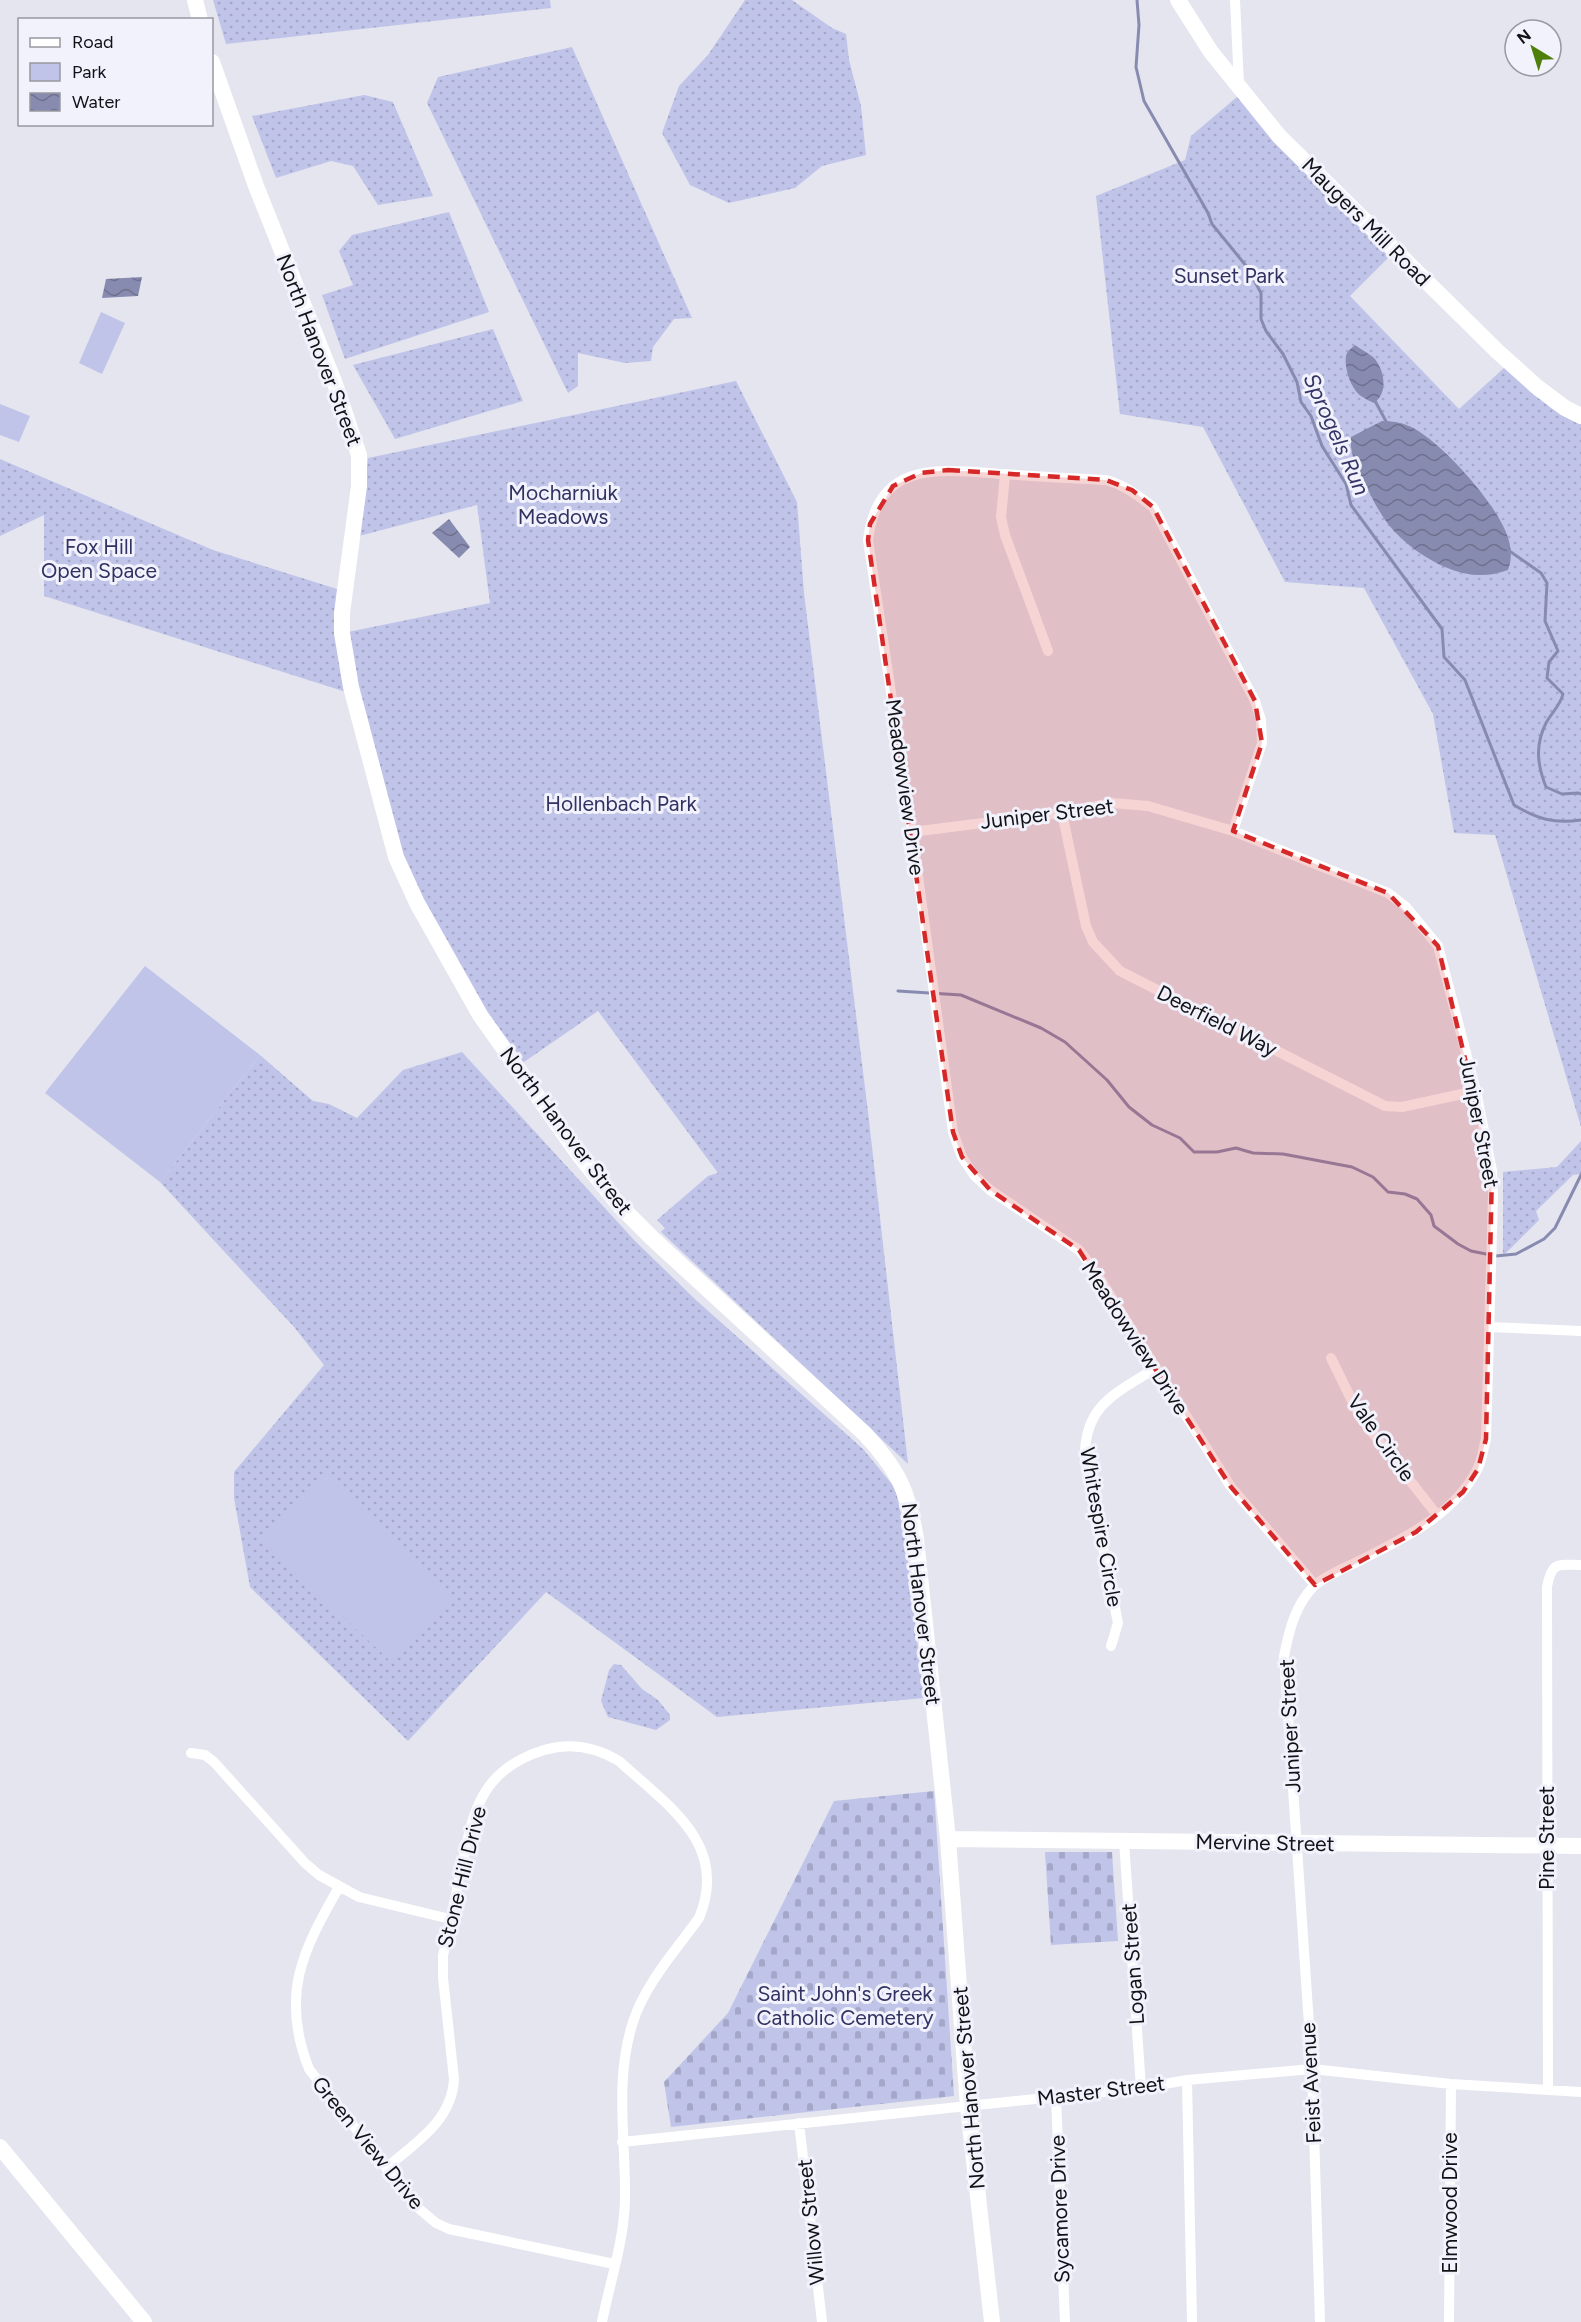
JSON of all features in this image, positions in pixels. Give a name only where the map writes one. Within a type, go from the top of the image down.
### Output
[{"type":"street","points":[[195,0],[200,18]]},
{"type":"street","name":"Maugers Mill Road","points":[[1179,0],[1211,52],[1279,136],[1497,351],[1536,387],[1565,408],[1581,416]]},
{"type":"street","points":[[1235,0],[1239,85]]},
{"type":"street","name":"North Hanover Street","points":[[213,65],[256,186],[335,384],[359,455],[360,486],[342,613],[342,633],[351,687],[376,788],[404,878],[480,1015],[579,1155],[619,1205],[865,1434],[897,1474],[911,1507],[948,1839],[968,2107],[992,2322]]},
{"type":"street","name":"Meadowview Drive","points":[[1233,831],[1262,743],[1261,720],[1255,701],[1153,507],[1132,490],[1106,480],[948,470],[921,473],[905,478],[893,486],[875,509],[868,540],[912,832],[953,1132],[962,1157],[974,1175],[990,1190],[1078,1250],[1093,1268],[1231,1487],[1315,1585]]},
{"type":"street","points":[[1005,475],[1001,517],[1005,535],[1048,651]]},
{"type":"street","name":"Juniper Street","points":[[912,832],[1062,813],[1112,804],[1148,806],[1233,831],[1389,893],[1406,907],[1438,945],[1476,1091],[1492,1171],[1486,1439],[1478,1469],[1463,1492],[1416,1532],[1315,1585],[1297,1610],[1290,1628],[1284,1656],[1298,1844]]},
{"type":"street","name":"Deerfield Way","points":[[1062,813],[1086,926],[1094,942],[1120,970],[1385,1106],[1402,1107],[1476,1091]]},
{"type":"street","points":[[1489,1327],[1581,1331]]},
{"type":"street","name":"Vale Circle","points":[[1331,1358],[1360,1417],[1437,1515]]},
{"type":"street","name":"Whitespire Circle","points":[[1111,1646],[1118,1623],[1085,1458],[1085,1439],[1099,1408],[1116,1392],[1156,1368]]},
{"type":"street","name":"Pine Street","points":[[1548,2089],[1547,1587],[1550,1571],[1558,1565],[1581,1565]]},
{"type":"street","name":"Stone Hill Drive","points":[[386,2168],[436,2125],[447,2109],[453,2094],[454,2079],[443,1978],[443,1956],[476,1808],[490,1784],[514,1763],[532,1754],[559,1746],[576,1746],[608,1754],[619,1761],[686,1823],[701,1847],[708,1871],[709,1885],[699,1918],[647,1993],[633,2020],[627,2044],[623,2071],[622,2142],[625,2199],[623,2224],[602,2322]]},
{"type":"street","points":[[191,1753],[205,1755],[214,1762],[304,1863],[339,1887],[359,1897],[450,1919]]},
{"type":"street","name":"Mervine Street","points":[[948,1839],[1581,1846]]},
{"type":"street","name":"Logan Street","points":[[1125,1841],[1141,2088]]},
{"type":"street","name":"Feist Avenue","points":[[1298,1844],[1312,2069],[1320,2322]]},
{"type":"street","name":"Green View Drive","points":[[339,1887],[313,1933],[301,1962],[295,2002],[302,2052],[309,2069],[417,2207],[436,2223],[449,2229],[614,2264]]},
{"type":"street","name":"Master Street","points":[[622,2142],[800,2122],[968,2107],[1141,2088],[1187,2080],[1312,2069],[1451,2084],[1581,2092]]},
{"type":"street","points":[[1187,2080],[1191,2322]]},
{"type":"street","name":"Elmwood Drive","points":[[1449,2322],[1451,2084]]},
{"type":"street","name":"Sycamore Drive","points":[[1056,2096],[1065,2322]]},
{"type":"street","name":"Willow Street","points":[[800,2122],[822,2322]]},
{"type":"street","points":[[0,2147],[144,2322]]},
{"type":"highlighted area","points":[[948,470],[1106,480],[1132,490],[1153,507],[1255,701],[1262,743],[1233,831],[1388,893],[1438,946],[1492,1171],[1486,1439],[1478,1469],[1463,1492],[1416,1532],[1315,1585],[1231,1487],[1079,1250],[990,1190],[962,1157],[953,1132],[868,540],[870,524],[893,486],[921,473]]},
{"type":"green space","points":[[213,0],[550,0],[551,8],[226,44]]},
{"type":"green space","points":[[745,0],[792,0],[832,28],[846,34],[849,60],[861,106],[866,155],[822,166],[795,188],[729,203],[690,185],[662,133],[679,86],[708,55]]},
{"type":"green space","points":[[572,47],[692,318],[674,319],[653,347],[651,361],[625,363],[578,353],[578,386],[568,393],[427,103],[438,77]]},
{"type":"green space","points":[[364,95],[393,102],[433,196],[378,205],[353,166],[331,161],[276,178],[252,116]]},
{"type":"green space","name":"Sunset Park","points":[[1238,96],[1276,144],[1389,257],[1350,296],[1459,409],[1505,367],[1551,408],[1581,424],[1581,1127],[1495,835],[1454,833],[1433,714],[1364,588],[1285,582],[1203,427],[1120,414],[1096,196],[1185,160],[1191,136]]},
{"type":"green space","points":[[449,212],[489,312],[345,359],[322,295],[353,285],[339,251],[352,235]]},
{"type":"green space","points":[[101,312],[125,323],[102,374],[79,363]]},
{"type":"green space","points":[[493,329],[523,401],[395,439],[353,365]]},
{"type":"green space","name":"Hollenbach Park","points":[[736,381],[797,502],[804,593],[868,1112],[908,1464],[661,1232],[665,1228],[657,1220],[708,1176],[718,1173],[598,1011],[521,1064],[498,1031],[408,873],[358,697],[348,632],[490,603],[477,505],[359,536],[368,458]]},
{"type":"green space","points":[[0,404],[30,416],[19,442],[0,435]]},
{"type":"green space","name":"Fox Hill Open Space","points":[[0,459],[213,550],[337,589],[337,641],[346,692],[44,596],[44,515],[0,536]]},
{"type":"green space","points":[[145,966],[260,1055],[160,1182],[45,1093]]},
{"type":"green space","points":[[462,1052],[635,1241],[697,1301],[863,1449],[895,1488],[903,1522],[924,1698],[717,1717],[546,1592],[408,1741],[250,1587],[234,1498],[234,1472],[324,1365],[294,1327],[160,1182],[260,1055],[313,1101],[329,1104],[357,1118],[403,1070]]},
{"type":"green space","points":[[1581,1141],[1581,1174],[1573,1175],[1536,1211],[1539,1220],[1503,1256],[1503,1172],[1557,1167]]},
{"type":"green space","points":[[327,1474],[454,1596],[391,1662],[263,1541]]},
{"type":"green space","points":[[614,1664],[621,1665],[642,1689],[658,1700],[670,1715],[670,1720],[656,1730],[608,1717],[601,1701],[609,1670]]},
{"type":"green space","name":"Saint John's Greek Catholic Cemetery","points":[[934,1791],[954,2096],[671,2127],[664,2082],[728,2013],[834,1801]]},
{"type":"green space","points":[[1045,1852],[1112,1852],[1118,1941],[1051,1945]]},
{"type":"water","points":[[142,277],[138,296],[102,298],[106,279]]},
{"type":"water","points":[[1355,345],[1373,357],[1383,376],[1381,394],[1374,403],[1357,393],[1349,378],[1346,356]]},
{"type":"water","points":[[1382,421],[1409,426],[1421,433],[1449,456],[1477,487],[1489,502],[1507,535],[1511,555],[1508,570],[1481,575],[1459,572],[1426,557],[1394,531],[1372,499],[1351,450],[1351,437]]},
{"type":"water","points":[[449,519],[470,547],[459,558],[432,533]]},
{"type":"waterway","name":"Sprogels Run","points":[[1137,0],[1139,25],[1136,67],[1144,101],[1208,213],[1212,224],[1247,267],[1261,293],[1261,319],[1266,331],[1283,354],[1297,382],[1301,402],[1311,416],[1322,446],[1346,484],[1351,505],[1442,629],[1444,657],[1465,680],[1514,805],[1530,814],[1546,819],[1581,820]]},
{"type":"waterway","points":[[1374,399],[1388,425]]},
{"type":"waterway","points":[[1508,550],[1541,573],[1547,583],[1545,621],[1558,651],[1549,662],[1547,678],[1563,694],[1546,723],[1540,739],[1538,755],[1543,779],[1546,787],[1562,794],[1581,794]]},
{"type":"waterway","points":[[898,991],[961,995],[1041,1028],[1065,1042],[1107,1080],[1129,1107],[1152,1125],[1180,1138],[1194,1152],[1217,1152],[1236,1148],[1253,1153],[1283,1154],[1352,1167],[1373,1177],[1388,1192],[1405,1194],[1417,1199],[1431,1215],[1434,1226],[1471,1251],[1496,1256],[1516,1254],[1544,1239],[1555,1228],[1581,1175]]},
{"type":"park label","name":"Mocharniuk Meadows","points":[[563,505]]}]
